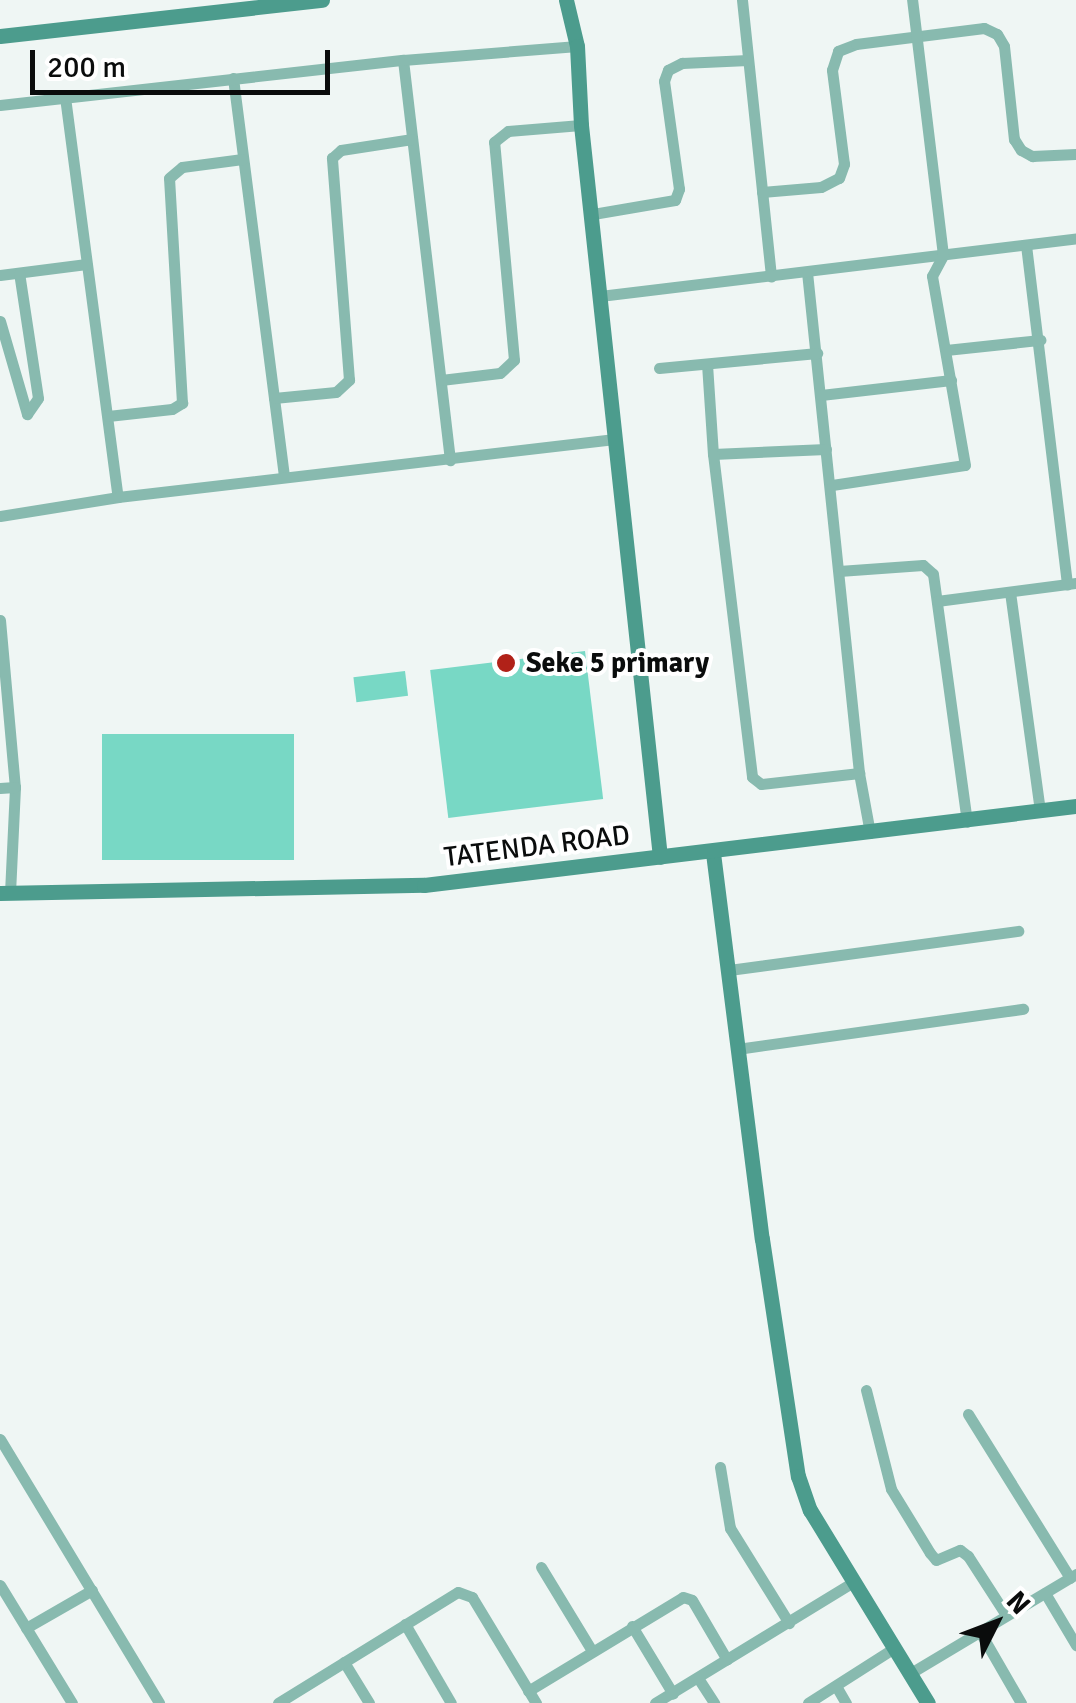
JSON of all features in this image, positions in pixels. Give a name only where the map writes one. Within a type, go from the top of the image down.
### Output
[{"type":"street","points":[[0,36],[322,0]]},
{"type":"street","points":[[566,0],[576,46],[581,125],[660,857]]},
{"type":"street","points":[[742,0],[771,276]]},
{"type":"street","points":[[832,484],[966,465],[932,276],[942,255],[912,0]]},
{"type":"street","points":[[762,192],[821,187],[839,178],[844,164],[832,70],[838,52],[856,44],[984,28],[997,34],[1004,46],[1014,139],[1021,150],[1032,156],[1076,154]]},
{"type":"street","points":[[0,105],[403,60],[576,46]]},
{"type":"street","points":[[403,60],[450,460]]},
{"type":"street","points":[[593,214],[675,200],[679,190],[664,80],[668,70],[682,63],[748,60]]},
{"type":"street","points":[[232,78],[284,477]]},
{"type":"street","points":[[66,97],[118,497]]},
{"type":"street","points":[[440,380],[500,374],[514,360],[494,142],[508,131],[581,125]]},
{"type":"street","points":[[274,398],[336,392],[349,380],[332,158],[341,150],[412,140]]},
{"type":"street","points":[[108,416],[172,409],[182,403],[169,178],[182,168],[242,159]]},
{"type":"street","points":[[600,296],[1076,238]]},
{"type":"street","points":[[937,601],[1071,584],[1026,245]]},
{"type":"street","points":[[0,274],[86,264]]},
{"type":"street","points":[[0,321],[26,414],[38,398],[19,272]]},
{"type":"street","points":[[807,272],[859,773],[870,834]]},
{"type":"street","points":[[946,350],[1040,340]]},
{"type":"street","points":[[659,368],[816,353]]},
{"type":"street","points":[[707,364],[713,454],[752,777],[761,784],[859,773]]},
{"type":"street","points":[[821,395],[952,380]]},
{"type":"street","points":[[0,516],[118,497],[616,440]]},
{"type":"street","points":[[713,454],[826,449]]},
{"type":"street","points":[[1061,510],[1076,508]]},
{"type":"street","points":[[839,571],[926,566],[933,574],[967,822]]},
{"type":"street","points":[[1010,592],[1040,812]]},
{"type":"street","points":[[0,620],[16,788],[5,893]]},
{"type":"street","points":[[0,788],[16,788]]},
{"type":"street","name":"TATENDA ROAD","points":[[5,893],[424,885],[870,834],[1076,806]]},
{"type":"street","points":[[713,853],[798,1476],[810,1510],[928,1703]]},
{"type":"street","points":[[729,970],[1018,931]]},
{"type":"street","points":[[737,1049],[1023,1009]]},
{"type":"street","points":[[866,1390],[892,1489],[930,1553],[936,1560],[960,1550],[968,1556],[1006,1615]]},
{"type":"street","points":[[910,1674],[1073,1576],[968,1414]]},
{"type":"street","points":[[0,1439],[159,1703]]},
{"type":"street","points":[[720,1466],[730,1528],[789,1623]]},
{"type":"street","points":[[541,1568],[592,1651]]},
{"type":"street","points":[[655,1703],[853,1582]]},
{"type":"street","points":[[0,1585],[72,1703]]},
{"type":"street","points":[[26,1628],[92,1590]]},
{"type":"street","points":[[279,1703],[458,1592],[472,1597],[536,1703]]},
{"type":"street","points":[[1045,1593],[1076,1646]]},
{"type":"street","points":[[528,1690],[632,1626],[688,1597],[728,1660]]},
{"type":"street","points":[[405,1624],[451,1703]]},
{"type":"street","points":[[632,1626],[672,1694]]},
{"type":"street","points":[[980,1632],[1021,1703]]},
{"type":"street","points":[[808,1703],[894,1648]]},
{"type":"street","points":[[344,1662],[369,1703]]},
{"type":"street","points":[[698,1678],[714,1703]]},
{"type":"street","points":[[836,1686],[846,1703]]},
{"type":"green space","points":[[585,651],[603,799],[448,818],[430,670]]},
{"type":"green space","points":[[405,671],[408,696],[356,702],[353,677]]},
{"type":"green space","points":[[102,734],[294,734],[294,860],[102,860]]},
{"type":"place","name":"Seke 5 primary","points":[[506,663]]}]
